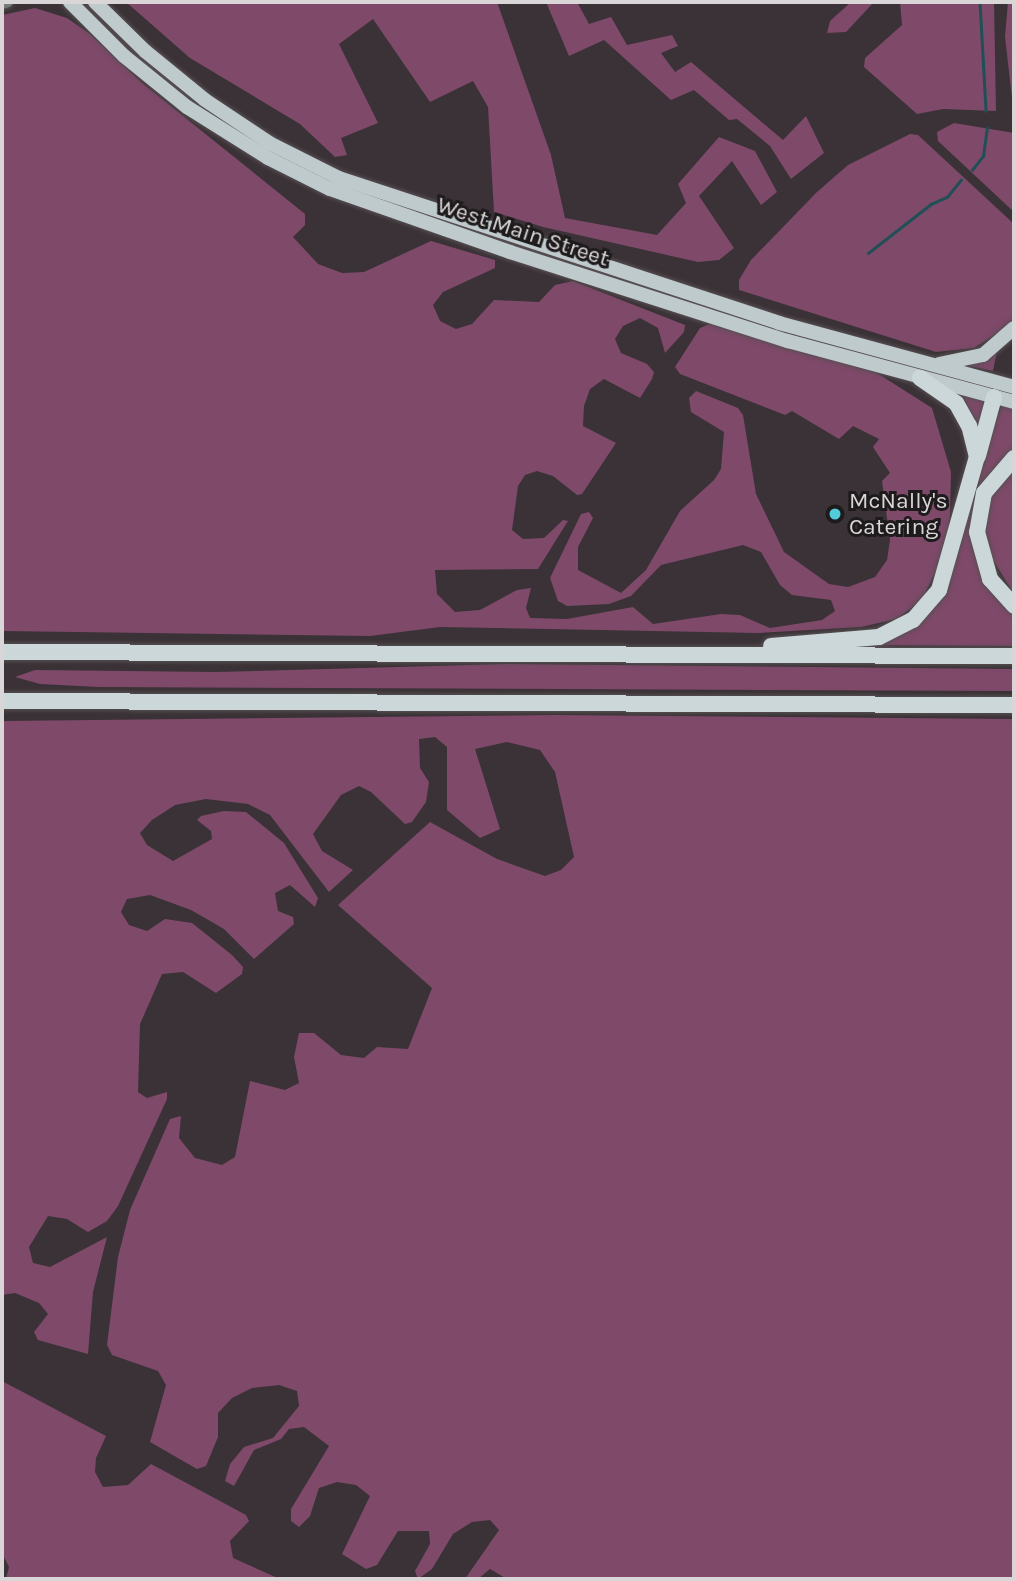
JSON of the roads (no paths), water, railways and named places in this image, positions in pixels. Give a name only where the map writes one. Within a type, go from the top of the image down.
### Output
[{"type":"highway","name":"West Main Street","points":[[70,2],[79,14],[187,107],[268,158],[330,189],[549,265],[920,378],[1014,402]]},
{"type":"highway","name":"West Main Street","points":[[95,2],[124,33],[205,100],[271,144],[339,178],[779,323],[1014,387]]},
{"type":"highway","points":[[931,365],[983,355],[1014,328]]},
{"type":"highway","points":[[920,378],[956,403],[969,426],[978,457]]},
{"type":"highway","points":[[603,655],[864,639],[902,627],[920,614],[939,590],[994,397]]},
{"type":"highway","points":[[1014,458],[984,493],[977,532],[990,579],[1014,606]]},
{"type":"highway","points":[[2,652],[1014,656]]},
{"type":"highway","points":[[2,701],[1014,706]]},
{"type":"street","points":[[2,4],[8,2]]},
{"type":"street","points":[[61,2],[79,14]]},
{"type":"waterway","points":[[980,2],[986,111]]},
{"type":"waterway","points":[[972,170],[983,156],[987,128]]},
{"type":"waterway","points":[[868,253],[931,204],[947,197],[961,180]]},
{"type":"place","name":"McNally's Catering","points":[[835,514]]}]
